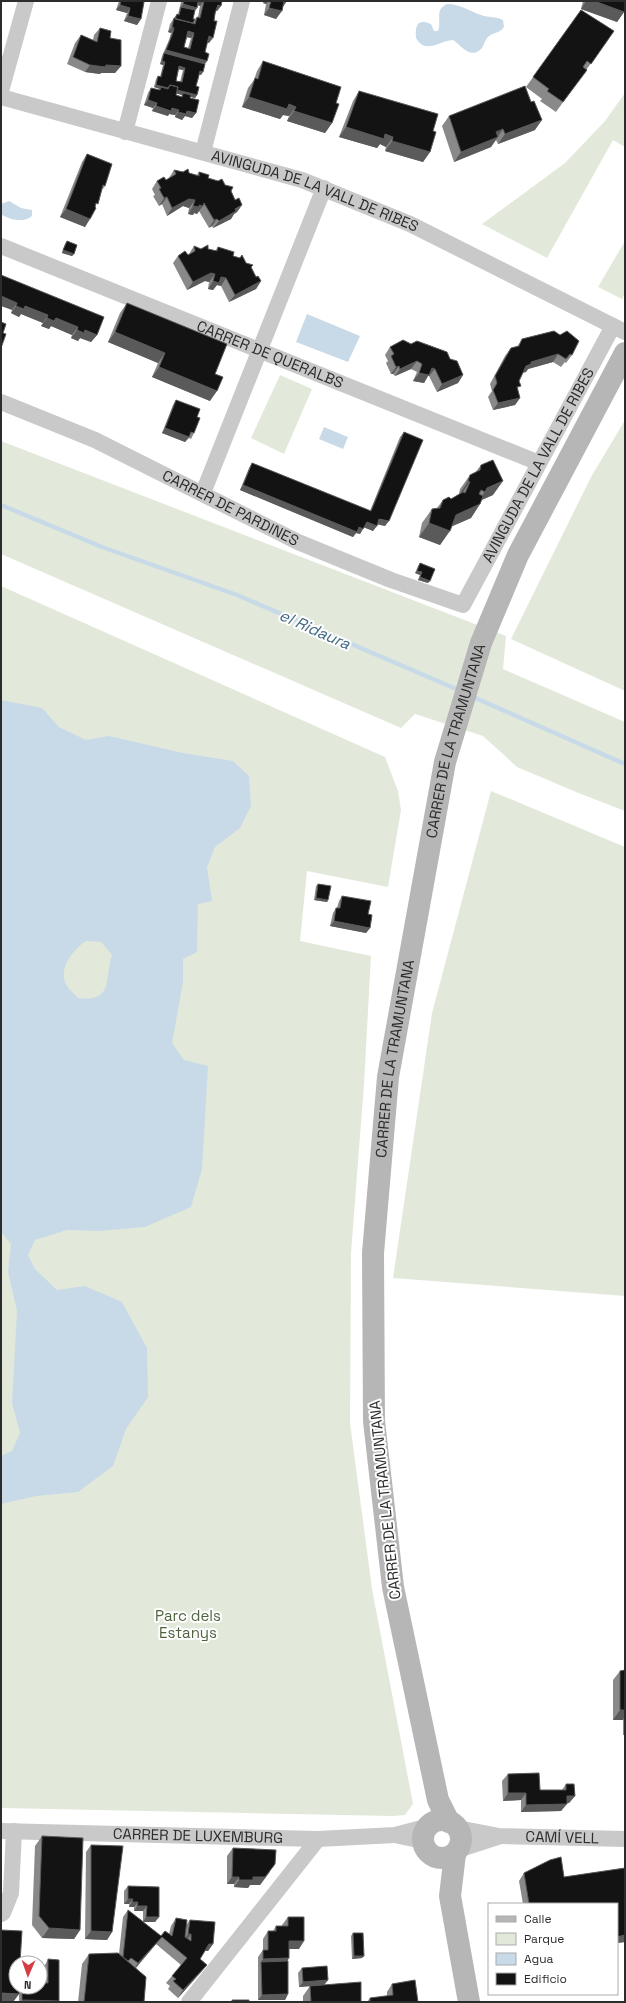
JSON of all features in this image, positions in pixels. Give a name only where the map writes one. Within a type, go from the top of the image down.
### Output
[{"type":"main road","name":"CARRER DE LA TRAMUNTANA","points":[[442,1837],[438,1800],[393,1587],[374,1421],[373,1253],[388,1077],[446,762],[481,643],[518,555],[625,353]]},
{"type":"main road","points":[[442,1837],[450,1896],[469,2002]]},
{"type":"street","points":[[1,91],[26,1]]},
{"type":"street","points":[[125,132],[159,1]]},
{"type":"street","points":[[203,152],[242,1]]},
{"type":"street","name":"AVINGUDA DE LA VALL DE RIBES","points":[[1,97],[203,152],[302,180],[324,188],[410,224],[619,329],[539,463],[463,605]]},
{"type":"street","points":[[203,493],[324,188]]},
{"type":"street","name":"CARRER DE QUERALBS","points":[[1,246],[539,463]]},
{"type":"street","name":"CARRER DE PARDINES","points":[[1,402],[95,440],[298,542],[390,580],[463,605]]},
{"type":"street","points":[[1,1914],[3,1913],[11,1893],[7,1831]]},
{"type":"street","name":"CARRER DE LUXEMBURG","points":[[7,1831],[318,1839],[395,1835],[442,1837]]},
{"type":"street","name":"CAMÍ VELL","points":[[442,1837],[499,1836],[625,1839]]},
{"type":"street","points":[[189,2002],[318,1839]]},
{"type":"green space","points":[[625,93],[625,147],[613,140],[547,258],[482,224],[565,163],[605,121]]},
{"type":"green space","points":[[625,241],[625,293],[622,299],[598,287]]},
{"type":"green space","points":[[280,375],[312,389],[284,454],[251,438]]},
{"type":"green space","points":[[625,420],[625,691],[511,639],[591,477]]},
{"type":"green space","points":[[1,441],[506,636],[503,669],[625,722],[625,811],[517,767],[483,736],[415,714],[401,728],[1,554]]},
{"type":"green space","name":"Parc dels Estanys","points":[[1,586],[385,757],[398,791],[401,810],[388,887],[307,871],[300,941],[371,956],[364,1084],[351,1253],[350,1423],[372,1589],[413,1804],[405,1815],[393,1816],[1,1808]]},
{"type":"green space","points":[[491,791],[625,847],[625,1296],[393,1278],[432,1013]]},
{"type":"water","points":[[447,4],[460,6],[484,16],[495,17],[503,20],[504,27],[500,31],[488,37],[480,50],[472,53],[465,50],[453,40],[433,46],[424,46],[416,38],[418,24],[426,22],[431,24],[434,31],[438,31],[439,12],[443,6]]},
{"type":"water","points":[[9,201],[21,208],[32,210],[32,216],[25,220],[17,220],[2,215],[1,204]]},
{"type":"water","points":[[307,314],[360,336],[348,362],[296,342]]},
{"type":"water","points":[[324,427],[348,437],[343,449],[319,439]]},
{"type":"water","points":[[1,700],[42,708],[59,727],[86,740],[109,736],[183,753],[233,761],[249,776],[251,806],[240,828],[215,847],[207,867],[212,901],[198,904],[197,952],[183,959],[183,982],[172,1043],[184,1060],[208,1066],[202,1169],[191,1207],[145,1227],[99,1231],[67,1230],[35,1240],[28,1255],[35,1269],[57,1290],[85,1286],[122,1302],[147,1348],[148,1397],[126,1429],[113,1466],[78,1492],[36,1496],[1,1504],[1,1456],[12,1451],[20,1433],[12,1403],[17,1311],[8,1272],[11,1244],[1,1232]],"holes":[[[86,941],[101,942],[112,955],[106,986],[103,992],[98,996],[78,998],[66,984],[64,978],[64,972],[68,960],[81,944]]]},
{"type":"building","points":[[121,1],[144,2],[141,19],[128,16],[130,8],[120,5]]},
{"type":"building","points":[[184,1],[198,1],[197,8],[183,4]]},
{"type":"building","points":[[204,1],[222,1],[221,6],[218,5],[215,13],[214,21],[217,21],[213,38],[209,36],[205,52],[209,54],[207,61],[166,50],[174,28],[172,27],[174,18],[195,24],[197,17],[200,18]],"holes":[[[188,31],[194,33],[190,49],[184,47]]]},
{"type":"building","points":[[271,1],[284,1],[282,11],[269,8]]},
{"type":"building","points":[[594,1],[625,1],[625,10],[624,12]]},
{"type":"building","points":[[181,7],[195,10],[193,19],[195,19],[193,23],[175,19],[177,14],[179,15]]},
{"type":"building","points":[[581,10],[614,31],[591,64],[587,61],[583,67],[587,70],[563,102],[547,91],[549,89],[533,77]]},
{"type":"building","points":[[100,28],[111,31],[110,38],[121,40],[121,66],[106,65],[105,67],[90,65],[73,57],[81,35],[97,42]]},
{"type":"building","points":[[164,53],[205,64],[203,72],[200,71],[196,86],[199,87],[197,95],[177,90],[178,87],[170,85],[168,88],[156,85],[158,76],[161,77],[165,62],[162,61]],"holes":[[[179,66],[185,68],[182,82],[176,81]]]},
{"type":"building","points":[[263,61],[341,87],[336,103],[339,104],[332,123],[294,111],[296,107],[289,104],[287,109],[249,97],[255,78],[258,79]]},
{"type":"building","points":[[170,85],[178,87],[176,95],[182,97],[183,93],[191,95],[190,98],[199,100],[196,113],[187,111],[186,114],[178,112],[179,110],[172,108],[171,111],[156,106],[157,103],[148,100],[151,88],[160,90],[161,87],[168,89]]},
{"type":"building","points":[[525,86],[531,102],[534,101],[542,120],[505,134],[503,129],[496,132],[498,137],[461,152],[449,116]]},
{"type":"building","points":[[359,91],[438,114],[433,131],[436,132],[430,152],[392,141],[393,137],[385,134],[384,139],[346,127]]},
{"type":"building","points":[[87,154],[112,164],[105,186],[103,185],[98,204],[96,203],[96,208],[90,219],[66,209]]},
{"type":"building","points":[[188,169],[189,173],[199,176],[199,172],[209,175],[208,178],[218,181],[222,179],[225,185],[233,187],[231,191],[235,200],[239,198],[242,205],[235,209],[236,211],[219,221],[217,219],[214,220],[204,203],[203,206],[193,206],[195,200],[189,199],[172,208],[167,197],[164,198],[159,189],[161,188],[157,181],[164,177],[166,180],[176,174],[174,170],[183,172]]},
{"type":"building","points":[[67,241],[77,245],[74,254],[63,250]]},
{"type":"building","points":[[208,245],[208,249],[217,251],[218,247],[234,252],[233,256],[240,258],[242,255],[246,263],[253,265],[251,267],[256,277],[258,276],[261,281],[235,295],[226,278],[221,277],[219,283],[213,281],[215,274],[211,273],[193,282],[178,256],[185,251],[188,255],[195,251],[194,246],[201,249]]},
{"type":"building","points":[[1,275],[104,317],[97,335],[85,330],[84,333],[77,330],[78,327],[56,318],[54,321],[47,318],[48,315],[25,306],[24,309],[16,306],[17,303],[1,296]]},
{"type":"building","points":[[127,303],[227,344],[215,374],[223,377],[217,391],[159,367],[165,353],[115,332]]},
{"type":"building","points":[[1,322],[6,324],[3,333],[6,334],[1,348]]},
{"type":"building","points":[[554,331],[560,335],[567,331],[579,341],[572,355],[570,354],[566,359],[558,354],[531,362],[531,364],[526,366],[519,381],[521,386],[517,387],[520,398],[498,403],[493,390],[497,383],[495,376],[511,348],[519,346],[522,339]]},
{"type":"building","points":[[403,340],[411,344],[417,341],[447,352],[450,359],[457,361],[463,375],[442,384],[435,369],[432,368],[429,375],[419,373],[422,364],[417,361],[400,369],[399,366],[396,367],[391,356],[394,354],[390,347]]},
{"type":"building","points":[[176,400],[200,409],[197,417],[200,418],[194,433],[191,432],[189,437],[165,428]]},
{"type":"building","points":[[404,432],[423,440],[389,521],[379,519],[377,526],[367,522],[363,529],[359,527],[357,532],[243,485],[252,463],[371,511]]},
{"type":"building","points":[[493,460],[503,481],[487,488],[485,492],[481,490],[479,494],[483,496],[480,504],[456,515],[450,531],[429,523],[432,509],[440,508],[443,500],[449,497],[451,499],[463,492],[465,493],[470,482],[468,481],[470,475],[480,470],[481,465]]},
{"type":"building","points":[[420,563],[435,569],[430,581],[420,577],[422,572],[417,571]]},
{"type":"building","points":[[318,884],[331,886],[328,900],[316,898]]},
{"type":"building","points":[[342,896],[371,901],[368,914],[372,915],[370,928],[334,921],[336,908],[340,908]]},
{"type":"building","points":[[625,1670],[625,1710],[620,1710],[620,1671]]},
{"type":"building","points":[[539,1773],[540,1790],[566,1790],[566,1784],[574,1784],[575,1796],[567,1796],[567,1804],[526,1805],[526,1793],[508,1793],[508,1774]]},
{"type":"building","points":[[42,1836],[83,1838],[80,1930],[49,1928],[39,1916]]},
{"type":"building","points":[[91,1845],[123,1846],[112,1932],[91,1931]]},
{"type":"building","points":[[233,1848],[276,1850],[275,1864],[265,1877],[253,1877],[253,1880],[239,1880],[239,1877],[232,1877]]},
{"type":"building","points":[[561,1857],[564,1877],[625,1868],[625,1935],[618,1937],[618,1903],[529,1903],[524,1873],[550,1860]]},
{"type":"building","points":[[128,1886],[159,1887],[159,1917],[146,1917],[147,1906],[137,1906],[138,1902],[132,1902],[133,1899],[128,1899]]},
{"type":"building","points":[[128,1910],[161,1936],[165,1931],[172,1936],[176,1918],[187,1920],[185,1937],[191,1941],[191,1934],[188,1934],[190,1920],[215,1922],[213,1944],[209,1944],[200,1959],[207,1965],[183,1990],[173,1981],[176,1979],[172,1976],[187,1958],[162,1937],[138,1963],[131,1958],[128,1961],[123,1957]]},
{"type":"building","points":[[288,1917],[304,1917],[304,1941],[289,1941],[289,1958],[263,1959],[263,1950],[268,1950],[268,1931],[276,1931],[276,1926],[288,1926]]},
{"type":"building","points":[[1,1930],[22,1931],[20,1955],[8,1955],[8,1993],[1,1993]]},
{"type":"building","points":[[353,1933],[363,1933],[364,1956],[354,1956]]},
{"type":"building","points":[[118,1953],[146,1977],[144,2002],[84,2002],[89,1954]]},
{"type":"building","points":[[48,1959],[59,1960],[59,2001],[22,2000],[22,1995],[48,1995]]},
{"type":"building","points":[[288,1961],[288,1994],[262,1995],[261,1962]]},
{"type":"building","points":[[327,1966],[328,1980],[303,1982],[302,1968]]},
{"type":"building","points":[[415,1980],[418,2002],[370,2002],[370,1998],[393,1995],[392,1984]]},
{"type":"building","points":[[361,1982],[361,2002],[311,2002],[310,1986]]},
{"type":"building","points":[[232,2000],[249,2000],[249,2002],[232,2002]]},
{"type":"waterway","name":"el Ridaura","points":[[1,505],[102,547],[237,595],[461,691]]},
{"type":"waterway","name":"el Ridaura","points":[[471,696],[625,764]]}]
